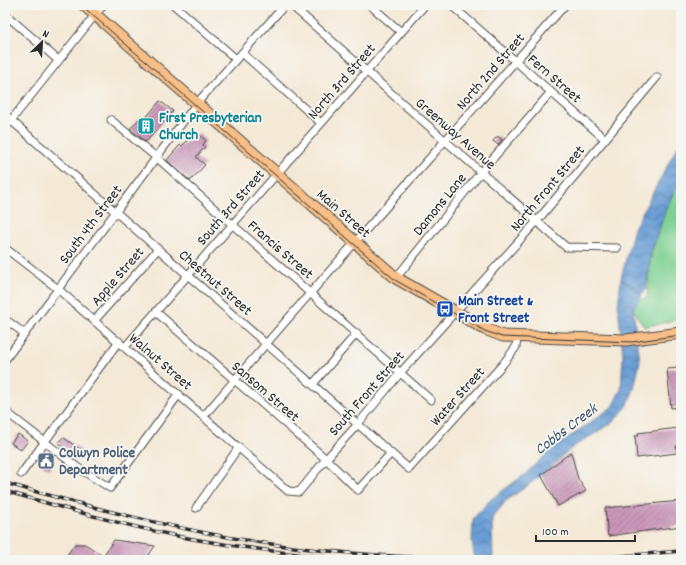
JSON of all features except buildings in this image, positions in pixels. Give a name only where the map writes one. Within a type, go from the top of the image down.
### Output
[{"type":"main road","name":"Main Street","points":[[84,5],[396,278],[455,313],[495,333],[517,337],[631,340],[681,333]]},
{"type":"street","points":[[5,128],[103,5]]},
{"type":"street","points":[[174,5],[236,59]]},
{"type":"street","name":"South 4th Street","points":[[5,360],[197,103],[285,5]]},
{"type":"street","name":"Greenway Avenue","points":[[291,5],[566,247],[617,248]]},
{"type":"street","points":[[370,5],[401,32]]},
{"type":"street","name":"North 3rd Street","points":[[276,174],[425,5]]},
{"type":"street","name":"Fern Street","points":[[451,5],[605,139]]},
{"type":"street","name":"North 2nd Street","points":[[204,416],[266,343],[312,294],[565,5]]},
{"type":"street","points":[[5,14],[58,60]]},
{"type":"street","points":[[242,53],[321,122]]},
{"type":"street","name":"North Front Street","points":[[455,313],[537,221],[657,77]]},
{"type":"street","name":"Damons Lane","points":[[396,278],[482,172],[551,92]]},
{"type":"street","name":"Chestnut Street","points":[[5,115],[409,468]]},
{"type":"street","name":"Francis Street","points":[[111,120],[156,157],[402,372],[431,400]]},
{"type":"street","name":"South 3rd Street","points":[[125,347],[276,174]]},
{"type":"street","name":"Walnut Street","points":[[5,248],[95,320],[288,491],[299,492]]},
{"type":"street","name":"Apple Street","points":[[95,320],[158,249]]},
{"type":"street","name":"Sansom Street","points":[[156,312],[234,381],[326,458],[358,490],[391,453]]},
{"type":"street","name":"South Front Street","points":[[299,492],[326,458],[358,424],[455,313]]},
{"type":"street","points":[[5,319],[25,334]]},
{"type":"street","points":[[313,384],[357,333]]},
{"type":"street","name":"Water Street","points":[[409,468],[503,364],[516,347],[517,337]]},
{"type":"street","points":[[21,474],[119,341]]},
{"type":"street","points":[[5,411],[45,442],[110,488],[179,394]]},
{"type":"street","points":[[196,508],[239,447]]},
{"type":"green space","points":[[681,180],[681,319],[644,327],[631,306],[633,301],[647,298],[651,254],[667,206]]},
{"type":"water","points":[[681,140],[681,180],[667,206],[651,254],[646,290],[642,294],[621,278],[634,228]]},
{"type":"water","points":[[621,279],[642,295],[633,309],[640,361],[634,389],[627,407],[612,423],[573,447],[535,480],[506,501],[492,518],[493,560],[475,560],[472,542],[473,519],[490,500],[524,475],[552,449],[612,407],[621,389],[623,355],[618,306]]},
{"type":"tram line","points":[[81,5],[395,280],[485,331],[502,337],[632,342],[681,335]]},
{"type":"railway","points":[[5,483],[133,517],[231,538],[324,551],[384,556],[505,560]]},
{"type":"railway","points":[[5,491],[115,522],[182,537],[264,550],[347,560]]},
{"type":"railway","points":[[510,560],[598,558],[681,551]]},
{"type":"railway","points":[[674,560],[681,559]]},
{"type":"place","name":"First Presbyterian Church","points":[[146,126]]},
{"type":"place","name":"Main Street & Front Street","points":[[445,309]]},
{"type":"place","name":"Colwyn Police Department","points":[[46,461]]},
{"type":"water label","name":"Cobbs Creek","points":[[565,428]]}]
